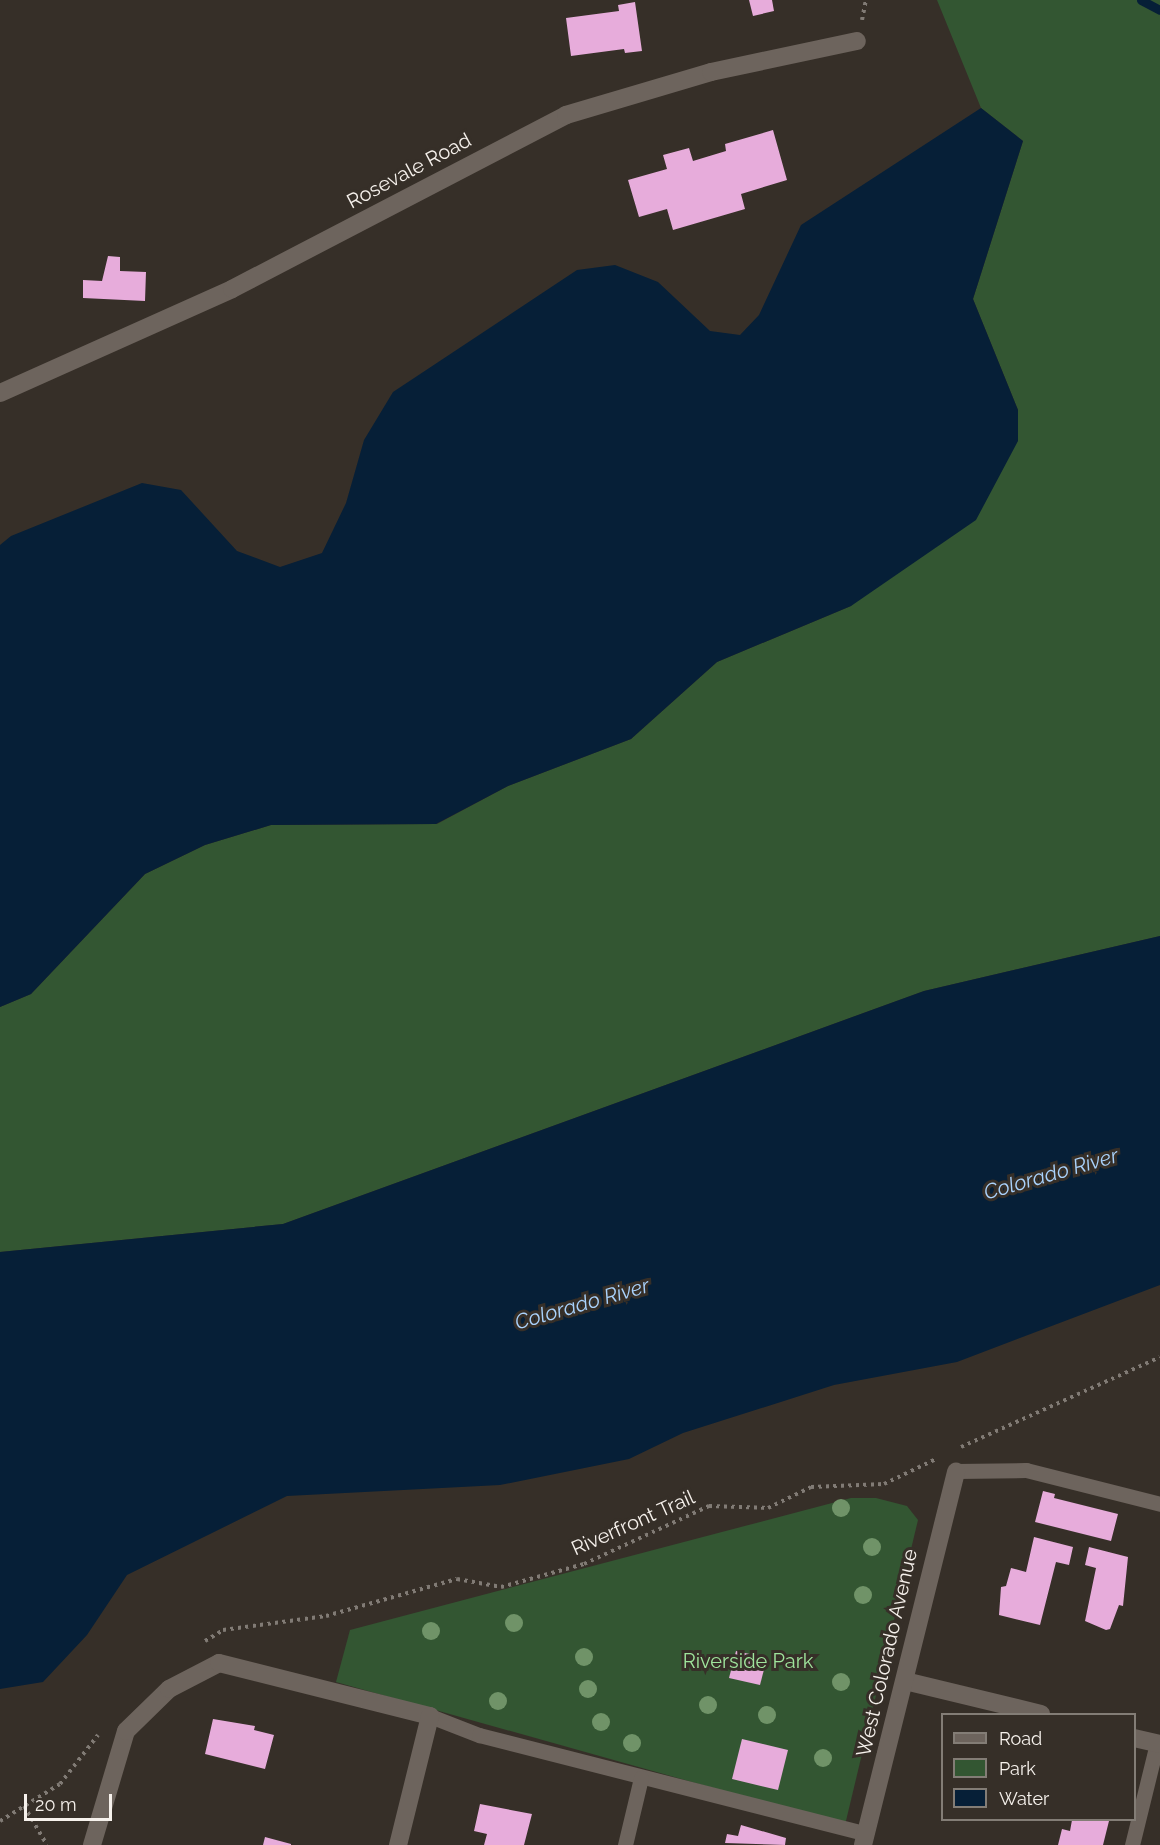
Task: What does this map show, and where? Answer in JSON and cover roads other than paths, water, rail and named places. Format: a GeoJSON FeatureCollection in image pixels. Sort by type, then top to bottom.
{"type":"FeatureCollection","features":[{"type":"Feature","properties":{"kind":"street","name":"Rosevale Road"},"geometry":{"type":"LineString","coordinates":[[0,393],[232,289],[566,115],[711,72],[857,41]]}},
{"type":"Feature","properties":{"kind":"street","name":"West Colorado Avenue"},"geometry":{"type":"LineString","coordinates":[[865,1840],[956,1471]]}},
{"type":"Feature","properties":{"kind":"street"},"geometry":{"type":"LineString","coordinates":[[92,1845],[126,1731],[169,1689],[219,1663],[430,1716],[398,1845]]}},
{"type":"Feature","properties":{"kind":"street"},"geometry":{"type":"LineString","coordinates":[[905,1680],[1037,1713]]}},
{"type":"Feature","properties":{"kind":"street"},"geometry":{"type":"LineString","coordinates":[[1136,1738],[1158,1744]]}},
{"type":"Feature","properties":{"kind":"lane"},"geometry":{"type":"LineString","coordinates":[[956,1471],[1026,1470],[1160,1504]]}},
{"type":"Feature","properties":{"kind":"lane"},"geometry":{"type":"LineString","coordinates":[[430,1716],[469,1732],[865,1840]]}},
{"type":"Feature","properties":{"kind":"lane"},"geometry":{"type":"LineString","coordinates":[[1132,1845],[1158,1744]]}},
{"type":"Feature","properties":{"kind":"lane"},"geometry":{"type":"LineString","coordinates":[[625,1845],[641,1778]]}},
{"type":"Feature","properties":{"kind":"water"},"geometry":{"type":"Polygon","coordinates":[[[981,108],[1023,141],[973,299],[1018,410],[1018,441],[976,520],[851,606],[717,662],[631,739],[508,786],[436,824],[271,825],[205,845],[145,874],[31,994],[0,1007],[0,545],[11,536],[142,483],[181,490],[237,551],[280,567],[322,553],[346,503],[364,440],[393,392],[577,270],[615,265],[658,282],[710,331],[740,335],[759,315],[801,225],[981,108]]]}},
{"type":"Feature","properties":{"kind":"water","name":"Colorado River"},"geometry":{"type":"Polygon","coordinates":[[[1160,936],[1160,1285],[957,1362],[834,1385],[683,1433],[629,1459],[500,1485],[287,1496],[127,1575],[87,1635],[43,1682],[0,1689],[0,1252],[283,1224],[924,991],[1160,936]]]}},
{"type":"Feature","properties":{"kind":"waterway"},"geometry":{"type":"LineString","coordinates":[[1141,0],[1160,10]]}},
{"type":"Feature","properties":{"kind":"park label","name":"Riverside Park"},"geometry":{"type":"Point","coordinates":[748,1661]}}]}
